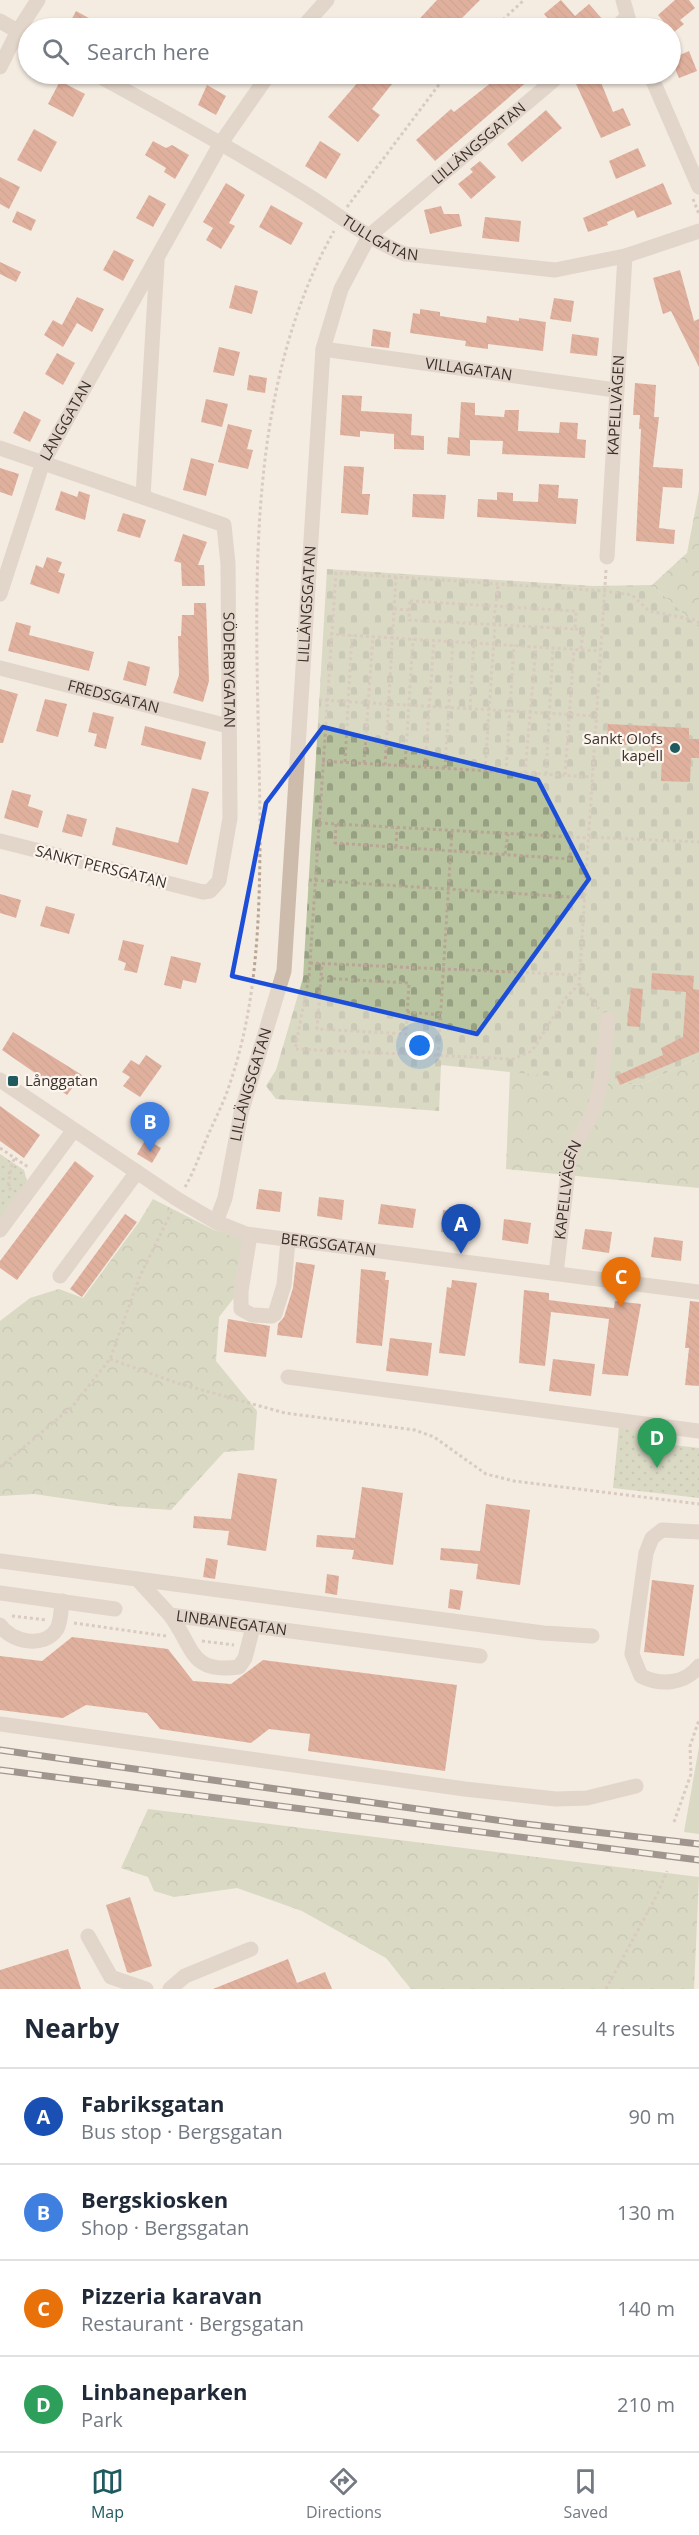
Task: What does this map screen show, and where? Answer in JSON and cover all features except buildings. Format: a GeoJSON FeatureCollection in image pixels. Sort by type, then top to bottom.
{"type":"FeatureCollection","features":[{"type":"Feature","properties":{"kind":"street"},"geometry":{"type":"LineString","coordinates":[[30,18],[38,0]]}},
{"type":"Feature","properties":{"kind":"street"},"geometry":{"type":"LineString","coordinates":[[311,18],[327,0]]}},
{"type":"Feature","properties":{"kind":"street"},"geometry":{"type":"LineString","coordinates":[[623,0],[624,18]]}},
{"type":"Feature","properties":{"kind":"street"},"geometry":{"type":"LineString","coordinates":[[0,21],[18,31]]}},
{"type":"Feature","properties":{"kind":"street"},"geometry":{"type":"LineString","coordinates":[[0,67],[18,41]]}},
{"type":"Feature","properties":{"kind":"street","name":"TULLGATAN"},"geometry":{"type":"LineString","coordinates":[[113,84],[221,143],[343,217],[369,236],[405,254],[555,270],[625,256],[699,231]]}},
{"type":"Feature","properties":{"kind":"street","name":"LÅNGGATAN"},"geometry":{"type":"LineString","coordinates":[[0,594],[43,462],[221,143],[262,84]]}},
{"type":"Feature","properties":{"kind":"street","name":"LILLÄNGSGATAN"},"geometry":{"type":"LineString","coordinates":[[216,1222],[225,1198],[241,1113],[284,971],[323,349],[341,289],[369,236],[549,84]]}},
{"type":"Feature","properties":{"kind":"street"},"geometry":{"type":"LineString","coordinates":[[654,84],[699,187]]}},
{"type":"Feature","properties":{"kind":"street","name":"KAPELLVÄGEN"},"geometry":{"type":"LineString","coordinates":[[607,557],[615,390],[625,256]]}},
{"type":"Feature","properties":{"kind":"street","name":"LÅNGGATAN"},"geometry":{"type":"LineString","coordinates":[[143,496],[158,259]]}},
{"type":"Feature","properties":{"kind":"street","name":"VILLAGATAN"},"geometry":{"type":"LineString","coordinates":[[323,349],[615,390]]}},
{"type":"Feature","properties":{"kind":"street"},"geometry":{"type":"LineString","coordinates":[[0,448],[143,496]]}},
{"type":"Feature","properties":{"kind":"street","name":"SÖDERBYGATAN"},"geometry":{"type":"LineString","coordinates":[[143,496],[224,525],[228,564],[230,818],[219,881],[210,891],[202,892]]}},
{"type":"Feature","properties":{"kind":"street","name":"FREDSGATAN"},"geometry":{"type":"LineString","coordinates":[[0,668],[228,726]]}},
{"type":"Feature","properties":{"kind":"street","name":"SANKT PERSGATAN"},"geometry":{"type":"LineString","coordinates":[[0,841],[202,892]]}},
{"type":"Feature","properties":{"kind":"street","name":"KAPELLVÄGEN"},"geometry":{"type":"LineString","coordinates":[[556,1273],[570,1155],[594,1111],[601,1081],[608,1019]]}},
{"type":"Feature","properties":{"kind":"street","name":"BERGSGATAN"},"geometry":{"type":"LineString","coordinates":[[0,1080],[73,1131],[216,1222],[250,1235],[699,1292]]}},
{"type":"Feature","properties":{"kind":"street"},"geometry":{"type":"LineString","coordinates":[[0,1230],[73,1131]]}},
{"type":"Feature","properties":{"kind":"street"},"geometry":{"type":"LineString","coordinates":[[60,1276],[137,1172]]}},
{"type":"Feature","properties":{"kind":"street"},"geometry":{"type":"LineString","coordinates":[[250,1235],[241,1291],[241,1309],[252,1315],[272,1316],[275,1314],[284,1285],[288,1241]]}},
{"type":"Feature","properties":{"kind":"street"},"geometry":{"type":"LineString","coordinates":[[288,1377],[699,1431]]}},
{"type":"Feature","properties":{"kind":"street"},"geometry":{"type":"LineString","coordinates":[[699,1532],[662,1530],[652,1538],[646,1553],[632,1654],[641,1676],[653,1682],[667,1683],[685,1678],[699,1666]]}},
{"type":"Feature","properties":{"kind":"street"},"geometry":{"type":"LineString","coordinates":[[0,1561],[543,1633],[592,1636]]}},
{"type":"Feature","properties":{"kind":"street","name":"LINBANEGATAN"},"geometry":{"type":"LineString","coordinates":[[137,1579],[170,1615],[480,1656]]}},
{"type":"Feature","properties":{"kind":"street"},"geometry":{"type":"LineString","coordinates":[[0,1593],[115,1609]]}},
{"type":"Feature","properties":{"kind":"street"},"geometry":{"type":"LineString","coordinates":[[5,1620],[5,1633],[15,1639],[34,1641],[45,1639],[56,1630],[60,1621],[62,1601]]}},
{"type":"Feature","properties":{"kind":"street"},"geometry":{"type":"LineString","coordinates":[[170,1615],[196,1660],[205,1666],[220,1670],[239,1667],[248,1647],[253,1627]]}},
{"type":"Feature","properties":{"kind":"street"},"geometry":{"type":"LineString","coordinates":[[0,1724],[453,1787],[556,1799],[587,1798],[636,1786]]}},
{"type":"Feature","properties":{"kind":"street"},"geometry":{"type":"LineString","coordinates":[[88,1936],[111,1977],[146,1989]]}},
{"type":"Feature","properties":{"kind":"street"},"geometry":{"type":"LineString","coordinates":[[170,1989],[185,1976],[251,1949]]}},
{"type":"Feature","properties":{"kind":"path"},"geometry":{"type":"LineString","coordinates":[[505,18],[524,0]]}},
{"type":"Feature","properties":{"kind":"path"},"geometry":{"type":"LineString","coordinates":[[607,557],[604,591],[600,651],[579,984],[564,1000],[528,1054],[513,1059],[295,1049],[310,963],[330,634],[336,573],[604,591],[632,595],[649,611],[695,620],[699,623]]}},
{"type":"Feature","properties":{"kind":"path"},"geometry":{"type":"LineString","coordinates":[[385,765],[396,577]]}},
{"type":"Feature","properties":{"kind":"path"},"geometry":{"type":"LineString","coordinates":[[485,770],[498,584]]}},
{"type":"Feature","properties":{"kind":"path"},"geometry":{"type":"LineString","coordinates":[[575,630],[576,611],[410,602],[409,620],[575,630],[583,630],[581,650]]}},
{"type":"Feature","properties":{"kind":"path"},"geometry":{"type":"LineString","coordinates":[[394,609],[409,610]]}},
{"type":"Feature","properties":{"kind":"path"},"geometry":{"type":"LineString","coordinates":[[330,634],[600,651]]}},
{"type":"Feature","properties":{"kind":"path"},"geometry":{"type":"LineString","coordinates":[[345,762],[352,635]]}},
{"type":"Feature","properties":{"kind":"path"},"geometry":{"type":"LineString","coordinates":[[364,764],[374,636]]}},
{"type":"Feature","properties":{"kind":"path"},"geometry":{"type":"LineString","coordinates":[[405,766],[413,639]]}},
{"type":"Feature","properties":{"kind":"path"},"geometry":{"type":"LineString","coordinates":[[425,767],[434,640]]}},
{"type":"Feature","properties":{"kind":"path"},"geometry":{"type":"LineString","coordinates":[[445,768],[453,641]]}},
{"type":"Feature","properties":{"kind":"path"},"geometry":{"type":"LineString","coordinates":[[470,708],[474,643]]}},
{"type":"Feature","properties":{"kind":"path"},"geometry":{"type":"LineString","coordinates":[[506,772],[514,645]]}},
{"type":"Feature","properties":{"kind":"path"},"geometry":{"type":"LineString","coordinates":[[525,773],[536,647]]}},
{"type":"Feature","properties":{"kind":"path"},"geometry":{"type":"LineString","coordinates":[[546,774],[553,648]]}},
{"type":"Feature","properties":{"kind":"path"},"geometry":{"type":"LineString","coordinates":[[565,775],[574,649]]}},
{"type":"Feature","properties":{"kind":"path"},"geometry":{"type":"LineString","coordinates":[[320,700],[596,716]]}},
{"type":"Feature","properties":{"kind":"path"},"geometry":{"type":"LineString","coordinates":[[322,761],[592,777]]}},
{"type":"Feature","properties":{"kind":"path"},"geometry":{"type":"LineString","coordinates":[[319,823],[699,842]]}},
{"type":"Feature","properties":{"kind":"path"},"geometry":{"type":"LineString","coordinates":[[336,824],[335,843],[570,859],[571,837]]}},
{"type":"Feature","properties":{"kind":"path"},"geometry":{"type":"LineString","coordinates":[[396,847],[397,828]]}},
{"type":"Feature","properties":{"kind":"path"},"geometry":{"type":"LineString","coordinates":[[438,1056],[452,831]]}},
{"type":"Feature","properties":{"kind":"path"},"geometry":{"type":"LineString","coordinates":[[505,854],[508,834]]}},
{"type":"Feature","properties":{"kind":"path"},"geometry":{"type":"LineString","coordinates":[[309,880],[585,898]]}},
{"type":"Feature","properties":{"kind":"path"},"geometry":{"type":"LineString","coordinates":[[310,963],[580,975]]}},
{"type":"Feature","properties":{"kind":"path"},"geometry":{"type":"LineString","coordinates":[[321,963],[318,1029],[406,1034],[409,983],[321,978]]}},
{"type":"Feature","properties":{"kind":"path"},"geometry":{"type":"LineString","coordinates":[[579,984],[608,1019]]}},
{"type":"Feature","properties":{"kind":"path"},"geometry":{"type":"LineString","coordinates":[[407,1012],[441,1015]]}},
{"type":"Feature","properties":{"kind":"path"},"geometry":{"type":"LineString","coordinates":[[0,1148],[39,1176]]}},
{"type":"Feature","properties":{"kind":"path"},"geometry":{"type":"LineString","coordinates":[[15,1158],[8,1186],[21,1203]]}},
{"type":"Feature","properties":{"kind":"path"},"geometry":{"type":"LineString","coordinates":[[110,1359],[177,1383],[285,1413],[415,1430],[434,1437],[486,1474],[495,1477],[699,1504]]}},
{"type":"Feature","properties":{"kind":"path"},"geometry":{"type":"LineString","coordinates":[[5,1620],[60,1621],[248,1647]]}},
{"type":"Feature","properties":{"kind":"path"},"geometry":{"type":"LineString","coordinates":[[674,1822],[691,1774],[690,1746],[699,1720]]}},
{"type":"Feature","properties":{"kind":"path"},"geometry":{"type":"LineString","coordinates":[[606,1989],[658,1893],[667,1871]]}},
{"type":"Feature","properties":{"kind":"highlighted area"},"geometry":{"type":"Polygon","coordinates":[[[323,727],[538,780],[589,879],[477,1034],[232,976],[266,803],[323,727]]]}},
{"type":"Feature","properties":{"kind":"green space"},"geometry":{"type":"Polygon","coordinates":[[[699,491],[699,628],[652,585],[687,553],[699,491]]]}},
{"type":"Feature","properties":{"kind":"green space"},"geometry":{"type":"Polygon","coordinates":[[[327,569],[593,586],[652,585],[699,628],[699,1057],[641,1085],[441,1065],[439,1111],[276,1099],[266,1086],[276,1070],[303,978],[327,569]]]}},
{"type":"Feature","properties":{"kind":"green space"},"geometry":{"type":"Polygon","coordinates":[[[699,1057],[699,1188],[506,1169],[510,1071],[641,1085],[699,1057]]]}},
{"type":"Feature","properties":{"kind":"green space"},"geometry":{"type":"Polygon","coordinates":[[[0,1154],[24,1170],[28,1185],[0,1228],[0,1154]]]}},
{"type":"Feature","properties":{"kind":"green space"},"geometry":{"type":"Polygon","coordinates":[[[153,1199],[214,1230],[249,1239],[237,1294],[219,1317],[216,1361],[257,1411],[254,1450],[224,1452],[171,1510],[116,1506],[34,1494],[0,1496],[0,1321],[30,1298],[59,1289],[83,1298],[139,1222],[153,1199]]]}},
{"type":"Feature","properties":{"kind":"green space"},"geometry":{"type":"Polygon","coordinates":[[[619,1427],[675,1434],[673,1445],[699,1448],[699,1498],[613,1488],[619,1427]]]}},
{"type":"Feature","properties":{"kind":"green space"},"geometry":{"type":"Polygon","coordinates":[[[699,1747],[699,1834],[684,1832],[699,1747]]]}},
{"type":"Feature","properties":{"kind":"green space"},"geometry":{"type":"Polygon","coordinates":[[[148,1809],[699,1877],[694,1989],[411,1989],[386,1958],[302,1911],[237,1888],[174,1897],[154,1891],[148,1877],[121,1868],[148,1809]]]}},
{"type":"Feature","properties":{"kind":"railway"},"geometry":{"type":"LineString","coordinates":[[0,1750],[517,1823],[699,1844]]}},
{"type":"Feature","properties":{"kind":"railway"},"geometry":{"type":"LineString","coordinates":[[0,1770],[699,1860]]}},
{"type":"Feature","properties":{"kind":"place","name":"Sankt Olofs kapell"},"geometry":{"type":"Point","coordinates":[675,748]}},
{"type":"Feature","properties":{"kind":"place","name":"Långgatan"},"geometry":{"type":"Point","coordinates":[13,1081]}},
{"type":"Feature","properties":{"kind":"place","name":"Bergskiosken"},"geometry":{"type":"Point","coordinates":[150,1152]}},
{"type":"Feature","properties":{"kind":"place","name":"Fabriksgatan"},"geometry":{"type":"Point","coordinates":[461,1254]}},
{"type":"Feature","properties":{"kind":"place","name":"Pizzeria karavan"},"geometry":{"type":"Point","coordinates":[621,1307]}},
{"type":"Feature","properties":{"kind":"place","name":"Linbaneparken"},"geometry":{"type":"Point","coordinates":[657,1468]}}]}
